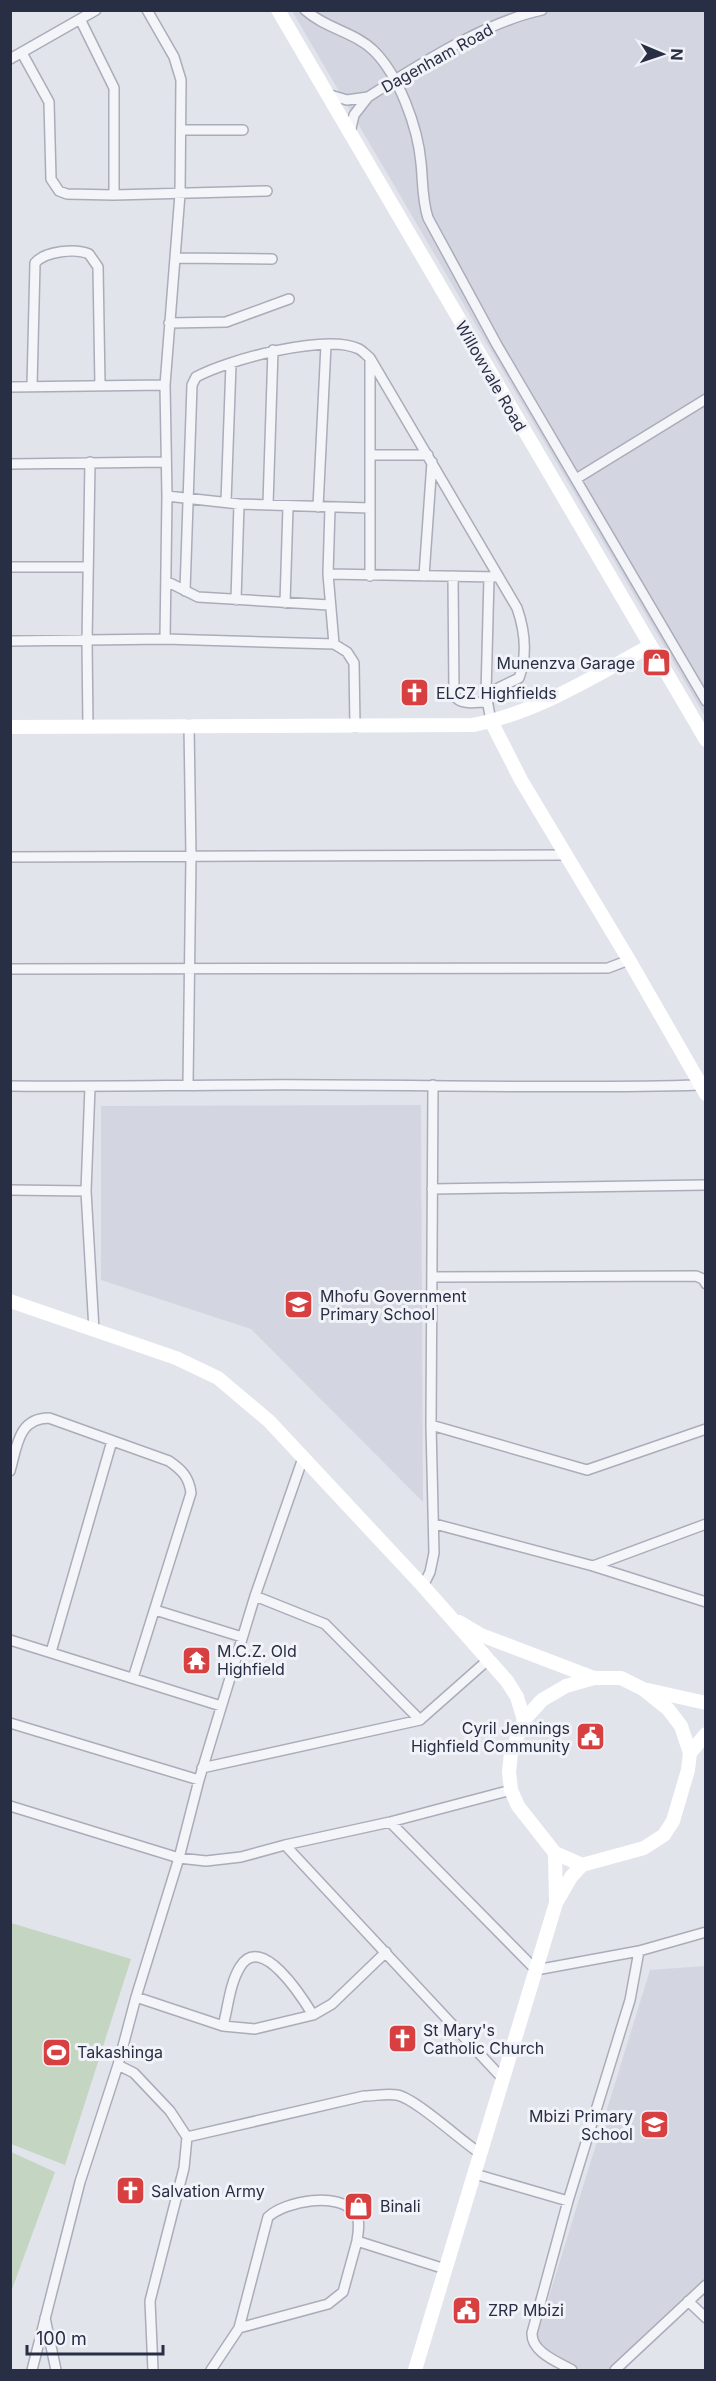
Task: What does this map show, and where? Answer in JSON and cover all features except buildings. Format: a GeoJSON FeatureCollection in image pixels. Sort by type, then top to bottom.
{"type":"FeatureCollection","features":[{"type":"Feature","properties":{"kind":"street"},"geometry":{"type":"LineString","coordinates":[[10,59],[96,10]]}},
{"type":"Feature","properties":{"kind":"street"},"geometry":{"type":"LineString","coordinates":[[147,10],[174,57],[181,80],[180,194],[165,385],[167,496],[165,639]]}},
{"type":"Feature","properties":{"kind":"street","name":"Willowvale Road"},"geometry":{"type":"LineString","coordinates":[[278,10],[705,740]]}},
{"type":"Feature","properties":{"kind":"street"},"geometry":{"type":"LineString","coordinates":[[305,10],[374,51],[394,81],[408,108],[418,142],[424,207],[428,219],[497,345],[705,701]]}},
{"type":"Feature","properties":{"kind":"street","name":"Dagenham Road"},"geometry":{"type":"LineString","coordinates":[[350,133],[354,115],[368,97],[485,30],[509,19],[542,10]]}},
{"type":"Feature","properties":{"kind":"street"},"geometry":{"type":"LineString","coordinates":[[80,19],[114,88],[114,195]]}},
{"type":"Feature","properties":{"kind":"street"},"geometry":{"type":"LineString","coordinates":[[22,53],[49,102],[51,179],[54,186],[67,194],[267,191]]}},
{"type":"Feature","properties":{"kind":"street","name":"Dagenham Road"},"geometry":{"type":"LineString","coordinates":[[327,94],[346,100],[368,97]]}},
{"type":"Feature","properties":{"kind":"street"},"geometry":{"type":"LineString","coordinates":[[181,130],[243,130]]}},
{"type":"Feature","properties":{"kind":"street"},"geometry":{"type":"LineString","coordinates":[[32,386],[36,263],[45,255],[79,251],[89,254],[98,267],[100,386]]}},
{"type":"Feature","properties":{"kind":"street"},"geometry":{"type":"LineString","coordinates":[[175,258],[272,259]]}},
{"type":"Feature","properties":{"kind":"street"},"geometry":{"type":"LineString","coordinates":[[169,323],[226,322],[289,299]]}},
{"type":"Feature","properties":{"kind":"street"},"geometry":{"type":"LineString","coordinates":[[318,507],[327,345]]}},
{"type":"Feature","properties":{"kind":"street"},"geometry":{"type":"LineString","coordinates":[[185,591],[193,381],[200,375],[273,350],[327,345],[358,349],[370,358],[430,459],[494,577],[518,608],[525,631],[524,664],[519,678],[486,698],[463,702],[459,702],[454,695],[453,576]]}},
{"type":"Feature","properties":{"kind":"street"},"geometry":{"type":"LineString","coordinates":[[268,504],[273,350]]}},
{"type":"Feature","properties":{"kind":"street"},"geometry":{"type":"LineString","coordinates":[[369,576],[370,358]]}},
{"type":"Feature","properties":{"kind":"street"},"geometry":{"type":"LineString","coordinates":[[226,502],[231,364]]}},
{"type":"Feature","properties":{"kind":"street"},"geometry":{"type":"LineString","coordinates":[[10,387],[165,385]]}},
{"type":"Feature","properties":{"kind":"street"},"geometry":{"type":"LineString","coordinates":[[576,479],[705,399]]}},
{"type":"Feature","properties":{"kind":"street"},"geometry":{"type":"LineString","coordinates":[[370,455],[430,459]]}},
{"type":"Feature","properties":{"kind":"street"},"geometry":{"type":"LineString","coordinates":[[424,576],[430,459]]}},
{"type":"Feature","properties":{"kind":"street"},"geometry":{"type":"LineString","coordinates":[[88,727],[90,462]]}},
{"type":"Feature","properties":{"kind":"street"},"geometry":{"type":"LineString","coordinates":[[10,464],[165,462]]}},
{"type":"Feature","properties":{"kind":"street"},"geometry":{"type":"LineString","coordinates":[[167,496],[288,507],[370,508]]}},
{"type":"Feature","properties":{"kind":"street"},"geometry":{"type":"LineString","coordinates":[[236,600],[239,504]]}},
{"type":"Feature","properties":{"kind":"street"},"geometry":{"type":"LineString","coordinates":[[285,603],[288,507]]}},
{"type":"Feature","properties":{"kind":"street"},"geometry":{"type":"LineString","coordinates":[[330,508],[328,574],[334,644]]}},
{"type":"Feature","properties":{"kind":"street"},"geometry":{"type":"LineString","coordinates":[[10,567],[88,567]]}},
{"type":"Feature","properties":{"kind":"street"},"geometry":{"type":"LineString","coordinates":[[328,574],[494,577]]}},
{"type":"Feature","properties":{"kind":"street"},"geometry":{"type":"LineString","coordinates":[[494,577],[486,698],[491,721],[521,780],[629,960],[703,1090]]}},
{"type":"Feature","properties":{"kind":"street"},"geometry":{"type":"LineString","coordinates":[[166,581],[198,597],[329,605]]}},
{"type":"Feature","properties":{"kind":"street"},"geometry":{"type":"LineString","coordinates":[[10,641],[87,642],[165,639],[334,644],[347,652],[354,663],[355,727]]}},
{"type":"Feature","properties":{"kind":"street"},"geometry":{"type":"LineString","coordinates":[[10,727],[442,726],[491,721],[519,712],[566,690],[650,646]]}},
{"type":"Feature","properties":{"kind":"street"},"geometry":{"type":"LineString","coordinates":[[188,1084],[191,856],[189,725]]}},
{"type":"Feature","properties":{"kind":"street"},"geometry":{"type":"LineString","coordinates":[[10,857],[565,855]]}},
{"type":"Feature","properties":{"kind":"street"},"geometry":{"type":"LineString","coordinates":[[10,969],[608,968],[629,960]]}},
{"type":"Feature","properties":{"kind":"street"},"geometry":{"type":"LineString","coordinates":[[10,1086],[433,1085],[703,1090]]}},
{"type":"Feature","properties":{"kind":"street"},"geometry":{"type":"LineString","coordinates":[[423,1586],[430,1572],[434,1553],[435,1524],[431,1425],[433,1085]]}},
{"type":"Feature","properties":{"kind":"street"},"geometry":{"type":"LineString","coordinates":[[90,1087],[86,1191],[94,1330]]}},
{"type":"Feature","properties":{"kind":"street"},"geometry":{"type":"LineString","coordinates":[[432,1189],[705,1185]]}},
{"type":"Feature","properties":{"kind":"street"},"geometry":{"type":"LineString","coordinates":[[10,1190],[86,1191]]}},
{"type":"Feature","properties":{"kind":"street"},"geometry":{"type":"LineString","coordinates":[[432,1277],[696,1276],[703,1279],[705,1284]]}},
{"type":"Feature","properties":{"kind":"street"},"geometry":{"type":"LineString","coordinates":[[10,1301],[176,1358],[218,1378],[269,1421],[489,1659],[517,1698],[524,1720]]}},
{"type":"Feature","properties":{"kind":"street"},"geometry":{"type":"LineString","coordinates":[[10,1471],[22,1433],[32,1420],[38,1418],[60,1421],[169,1461],[189,1480],[191,1493],[134,1678]]}},
{"type":"Feature","properties":{"kind":"street"},"geometry":{"type":"LineString","coordinates":[[431,1425],[587,1470],[705,1429]]}},
{"type":"Feature","properties":{"kind":"street"},"geometry":{"type":"LineString","coordinates":[[51,1652],[112,1441]]}},
{"type":"Feature","properties":{"kind":"street"},"geometry":{"type":"LineString","coordinates":[[32,2370],[80,2182],[118,2065],[136,1997],[179,1858],[202,1768],[255,1596],[303,1458]]}},
{"type":"Feature","properties":{"kind":"street"},"geometry":{"type":"LineString","coordinates":[[435,1524],[593,1566],[705,1602]]}},
{"type":"Feature","properties":{"kind":"street"},"geometry":{"type":"LineString","coordinates":[[593,1566],[705,1524]]}},
{"type":"Feature","properties":{"kind":"street"},"geometry":{"type":"LineString","coordinates":[[255,1596],[325,1624],[420,1720]]}},
{"type":"Feature","properties":{"kind":"street"},"geometry":{"type":"LineString","coordinates":[[155,1610],[242,1637]]}},
{"type":"Feature","properties":{"kind":"street"},"geometry":{"type":"LineString","coordinates":[[452,1618],[481,1635],[594,1678]]}},
{"type":"Feature","properties":{"kind":"street"},"geometry":{"type":"LineString","coordinates":[[10,1640],[221,1706]]}},
{"type":"Feature","properties":{"kind":"street"},"geometry":{"type":"LineString","coordinates":[[202,1768],[420,1720],[489,1659]]}},
{"type":"Feature","properties":{"kind":"street"},"geometry":{"type":"LineString","coordinates":[[415,2370],[556,1903],[571,1877],[582,1865],[644,1848],[664,1835],[673,1821],[688,1770],[690,1753],[681,1726],[668,1709],[643,1689],[621,1678],[594,1678],[566,1686],[542,1700],[524,1720],[511,1753],[509,1772],[511,1790],[518,1806],[555,1853],[582,1865]]}},
{"type":"Feature","properties":{"kind":"street"},"geometry":{"type":"LineString","coordinates":[[643,1689],[705,1703]]}},
{"type":"Feature","properties":{"kind":"street"},"geometry":{"type":"LineString","coordinates":[[10,1723],[199,1780]]}},
{"type":"Feature","properties":{"kind":"street"},"geometry":{"type":"LineString","coordinates":[[690,1753],[705,1734]]}},
{"type":"Feature","properties":{"kind":"street"},"geometry":{"type":"LineString","coordinates":[[10,1806],[179,1858],[206,1861],[225,1860],[390,1822],[511,1790]]}},
{"type":"Feature","properties":{"kind":"street"},"geometry":{"type":"LineString","coordinates":[[390,1822],[536,1970]]}},
{"type":"Feature","properties":{"kind":"street"},"geometry":{"type":"LineString","coordinates":[[285,1845],[503,2079]]}},
{"type":"Feature","properties":{"kind":"street"},"geometry":{"type":"LineString","coordinates":[[555,1853],[556,1903]]}},
{"type":"Feature","properties":{"kind":"street"},"geometry":{"type":"LineString","coordinates":[[536,1970],[639,1951],[705,1932]]}},
{"type":"Feature","properties":{"kind":"street"},"geometry":{"type":"LineString","coordinates":[[572,2370],[537,2348],[532,2341],[532,2334],[568,2201],[630,2000],[639,1951]]}},
{"type":"Feature","properties":{"kind":"street"},"geometry":{"type":"LineString","coordinates":[[136,1997],[223,2026],[255,2029],[313,2015],[332,2004],[386,1953]]}},
{"type":"Feature","properties":{"kind":"street"},"geometry":{"type":"LineString","coordinates":[[223,2026],[237,1974],[246,1960],[253,1956],[263,1956],[273,1964],[313,2015]]}},
{"type":"Feature","properties":{"kind":"street"},"geometry":{"type":"LineString","coordinates":[[118,2065],[134,2073],[170,2111],[187,2137],[184,2168],[151,2293],[150,2324],[153,2370]]}},
{"type":"Feature","properties":{"kind":"street"},"geometry":{"type":"LineString","coordinates":[[187,2137],[364,2097],[394,2094],[411,2101],[462,2142],[481,2154]]}},
{"type":"Feature","properties":{"kind":"street"},"geometry":{"type":"LineString","coordinates":[[475,2174],[568,2201]]}},
{"type":"Feature","properties":{"kind":"street"},"geometry":{"type":"LineString","coordinates":[[211,2370],[238,2328],[268,2217],[276,2210],[288,2205],[323,2200],[338,2202],[356,2214],[357,2241],[343,2292],[338,2298],[328,2304],[238,2328]]}},
{"type":"Feature","properties":{"kind":"street"},"geometry":{"type":"LineString","coordinates":[[357,2241],[445,2269]]}},
{"type":"Feature","properties":{"kind":"street"},"geometry":{"type":"LineString","coordinates":[[615,2370],[705,2285]]}},
{"type":"Feature","properties":{"kind":"street"},"geometry":{"type":"LineString","coordinates":[[688,2301],[705,2318]]}},
{"type":"Feature","properties":{"kind":"street"},"geometry":{"type":"LineString","coordinates":[[45,2316],[56,2370]]}},
{"type":"Feature","properties":{"kind":"shaded area"},"geometry":{"type":"Polygon","coordinates":[[[292,11],[705,11],[705,716],[292,11]]]}},
{"type":"Feature","properties":{"kind":"shaded area","name":"Mhofu Government Primary School"},"geometry":{"type":"Polygon","coordinates":[[[421,1105],[423,1502],[251,1329],[101,1280],[101,1106],[421,1105]]]}},
{"type":"Feature","properties":{"kind":"shaded area","name":"Mbizi Primary School"},"geometry":{"type":"Polygon","coordinates":[[[705,1966],[705,2280],[613,2370],[581,2370],[534,2345],[650,1970],[705,1966]]]}},
{"type":"Feature","properties":{"kind":"green space","name":"Takashinga"},"geometry":{"type":"Polygon","coordinates":[[[11,1923],[131,1959],[65,2165],[11,2144],[11,1923]]]}},
{"type":"Feature","properties":{"kind":"green space"},"geometry":{"type":"Polygon","coordinates":[[[11,2152],[55,2172],[11,2292],[11,2152]]]}},
{"type":"Feature","properties":{"kind":"place","name":"Munenzva Garage"},"geometry":{"type":"Point","coordinates":[656,663]}},
{"type":"Feature","properties":{"kind":"place","name":"ELCZ Highfields"},"geometry":{"type":"Point","coordinates":[415,693]}},
{"type":"Feature","properties":{"kind":"place","name":"Mhofu Government Primary School"},"geometry":{"type":"Point","coordinates":[299,1305]}},
{"type":"Feature","properties":{"kind":"place","name":"M.C.Z. Old Highfield"},"geometry":{"type":"Point","coordinates":[196,1660]}},
{"type":"Feature","properties":{"kind":"place","name":"Cyril Jennings Highfield Community"},"geometry":{"type":"Point","coordinates":[591,1737]}},
{"type":"Feature","properties":{"kind":"place","name":"St Mary's Catholic Church"},"geometry":{"type":"Point","coordinates":[402,2039]}},
{"type":"Feature","properties":{"kind":"place","name":"Takashinga"},"geometry":{"type":"Point","coordinates":[56,2052]}},
{"type":"Feature","properties":{"kind":"place","name":"Mbizi Primary School"},"geometry":{"type":"Point","coordinates":[654,2125]}},
{"type":"Feature","properties":{"kind":"place","name":"Salvation Army"},"geometry":{"type":"Point","coordinates":[130,2191]}},
{"type":"Feature","properties":{"kind":"place","name":"Binali"},"geometry":{"type":"Point","coordinates":[359,2206]}},
{"type":"Feature","properties":{"kind":"place","name":"ZRP Mbizi"},"geometry":{"type":"Point","coordinates":[467,2310]}}]}
